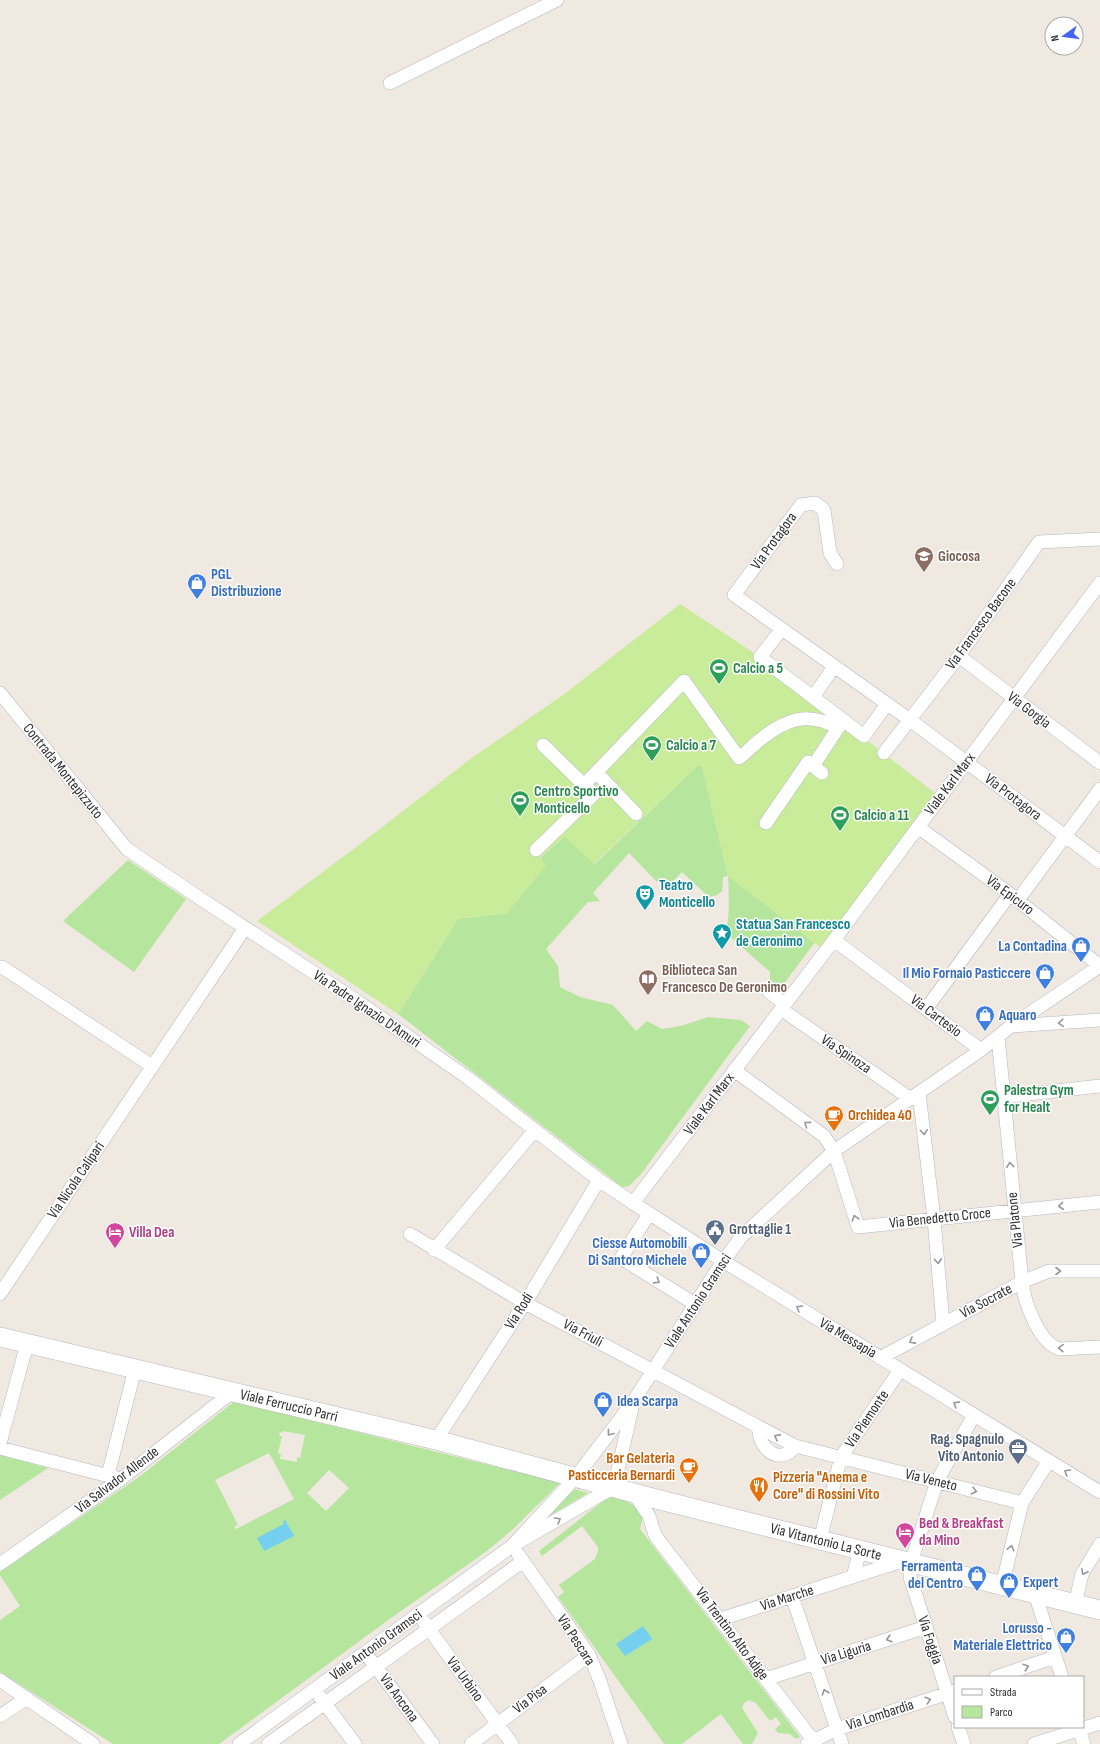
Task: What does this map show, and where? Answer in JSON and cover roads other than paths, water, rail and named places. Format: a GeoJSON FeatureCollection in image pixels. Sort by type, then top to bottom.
{"type":"FeatureCollection","features":[{"type":"Feature","properties":{"kind":"street"},"geometry":{"type":"LineString","coordinates":[[390,83],[557,0]]}},
{"type":"Feature","properties":{"kind":"street","name":"Via Protagora"},"geometry":{"type":"LineString","coordinates":[[837,564],[830,553],[824,510],[815,503],[801,505],[734,596],[910,720],[1100,862]]}},
{"type":"Feature","properties":{"kind":"street","name":"Via Francesco Bacone"},"geometry":{"type":"LineString","coordinates":[[884,753],[959,656],[1038,542],[1100,539]]}},
{"type":"Feature","properties":{"kind":"street","name":"Viale Karl Marx"},"geometry":{"type":"LineString","coordinates":[[633,1203],[834,940],[1100,583]]}},
{"type":"Feature","properties":{"kind":"street"},"geometry":{"type":"LineString","coordinates":[[781,630],[760,658],[813,697],[840,724],[864,736],[887,704]]}},
{"type":"Feature","properties":{"kind":"street","name":"Via Gorgia"},"geometry":{"type":"LineString","coordinates":[[959,656],[1100,763]]}},
{"type":"Feature","properties":{"kind":"street"},"geometry":{"type":"LineString","coordinates":[[813,697],[834,667]]}},
{"type":"Feature","properties":{"kind":"street"},"geometry":{"type":"LineString","coordinates":[[584,785],[684,681],[739,758],[776,728],[797,718],[811,718],[828,723],[840,724]]}},
{"type":"Feature","properties":{"kind":"street","name":"Contrada Montepizzuto"},"geometry":{"type":"LineString","coordinates":[[0,693],[127,849]]}},
{"type":"Feature","properties":{"kind":"street"},"geometry":{"type":"LineString","coordinates":[[766,823],[808,762],[817,769],[840,724]]}},
{"type":"Feature","properties":{"kind":"street"},"geometry":{"type":"LineString","coordinates":[[536,850],[594,794],[543,745]]}},
{"type":"Feature","properties":{"kind":"street"},"geometry":{"type":"LineString","coordinates":[[596,772],[636,814]]}},
{"type":"Feature","properties":{"kind":"street"},"geometry":{"type":"LineString","coordinates":[[926,1009],[1014,897],[1065,836],[1100,789]]}},
{"type":"Feature","properties":{"kind":"street","name":"Via Epicuro"},"geometry":{"type":"LineString","coordinates":[[918,827],[1014,897],[1100,966]]}},
{"type":"Feature","properties":{"kind":"street","name":"Via Padre Ignazio D'Amuri"},"geometry":{"type":"LineString","coordinates":[[127,849],[357,1001],[462,1073],[599,1180]]}},
{"type":"Feature","properties":{"kind":"street","name":"Via Nicola Calipari"},"geometry":{"type":"LineString","coordinates":[[0,1294],[245,928]]}},
{"type":"Feature","properties":{"kind":"street","name":"Via Cartesio"},"geometry":{"type":"LineString","coordinates":[[834,940],[981,1050]]}},
{"type":"Feature","properties":{"kind":"street","name":"Viale Antonio Gramsci"},"geometry":{"type":"LineString","coordinates":[[512,1546],[576,1477],[633,1402],[652,1370],[723,1261],[741,1237],[834,1151],[981,1050],[1011,1026],[1100,966]]}},
{"type":"Feature","properties":{"kind":"street"},"geometry":{"type":"LineString","coordinates":[[2,967],[152,1066]]}},
{"type":"Feature","properties":{"kind":"street"},"geometry":{"type":"LineString","coordinates":[[768,991],[783,1006]]}},
{"type":"Feature","properties":{"kind":"street","name":"Via Spinoza"},"geometry":{"type":"LineString","coordinates":[[783,1006],[915,1096]]}},
{"type":"Feature","properties":{"kind":"street"},"geometry":{"type":"LineString","coordinates":[[1011,1026],[1100,1020]]}},
{"type":"Feature","properties":{"kind":"street","name":"Via Platone"},"geometry":{"type":"LineString","coordinates":[[998,1037],[1002,1097],[1022,1282],[1026,1303],[1045,1340],[1050,1345],[1060,1349],[1100,1347]]}},
{"type":"Feature","properties":{"kind":"street"},"geometry":{"type":"LineString","coordinates":[[734,1070],[824,1136],[834,1151]]}},
{"type":"Feature","properties":{"kind":"street"},"geometry":{"type":"LineString","coordinates":[[1002,1097],[1100,1086]]}},
{"type":"Feature","properties":{"kind":"street"},"geometry":{"type":"LineString","coordinates":[[915,1096],[934,1219],[943,1324]]}},
{"type":"Feature","properties":{"kind":"street"},"geometry":{"type":"LineString","coordinates":[[434,1250],[535,1130]]}},
{"type":"Feature","properties":{"kind":"street","name":"Via Benedetto Croce"},"geometry":{"type":"LineString","coordinates":[[834,1151],[858,1227],[1100,1202]]}},
{"type":"Feature","properties":{"kind":"street","name":"Via Messapia"},"geometry":{"type":"LineString","coordinates":[[599,1180],[723,1261],[1100,1492]]}},
{"type":"Feature","properties":{"kind":"street","name":"Via Rodi"},"geometry":{"type":"LineString","coordinates":[[436,1440],[525,1303],[599,1180]]}},
{"type":"Feature","properties":{"kind":"street"},"geometry":{"type":"LineString","coordinates":[[649,1214],[621,1258],[695,1304]]}},
{"type":"Feature","properties":{"kind":"street","name":"Via Friuli"},"geometry":{"type":"LineString","coordinates":[[410,1234],[434,1250],[525,1303],[758,1427],[796,1446],[841,1457]]}},
{"type":"Feature","properties":{"kind":"street","name":"Via Socrate"},"geometry":{"type":"LineString","coordinates":[[880,1358],[1022,1282],[1049,1271],[1100,1271]]}},
{"type":"Feature","properties":{"kind":"street","name":"Viale Ferruccio Parri"},"geometry":{"type":"LineString","coordinates":[[0,1338],[436,1440],[576,1477]]}},
{"type":"Feature","properties":{"kind":"street"},"geometry":{"type":"LineString","coordinates":[[0,1443],[27,1344]]}},
{"type":"Feature","properties":{"kind":"street"},"geometry":{"type":"LineString","coordinates":[[108,1475],[135,1369]]}},
{"type":"Feature","properties":{"kind":"street","name":"Via Piemonte"},"geometry":{"type":"LineString","coordinates":[[820,1540],[841,1457],[900,1370]]}},
{"type":"Feature","properties":{"kind":"street","name":"Via Salvador Allende"},"geometry":{"type":"LineString","coordinates":[[0,1564],[121,1479],[230,1393]]}},
{"type":"Feature","properties":{"kind":"street","name":"Viale Antonio Gramsci"},"geometry":{"type":"LineString","coordinates":[[239,1744],[512,1546],[614,1487],[633,1402]]}},
{"type":"Feature","properties":{"kind":"street","name":"Via Foggia"},"geometry":{"type":"LineString","coordinates":[[954,1711],[951,1692],[926,1628],[910,1577],[907,1562],[936,1482],[974,1415]]}},
{"type":"Feature","properties":{"kind":"street"},"geometry":{"type":"LineString","coordinates":[[0,1448],[121,1479]]}},
{"type":"Feature","properties":{"kind":"street","name":"Via Veneto"},"geometry":{"type":"LineString","coordinates":[[841,1457],[1022,1503]]}},
{"type":"Feature","properties":{"kind":"street"},"geometry":{"type":"LineString","coordinates":[[1002,1586],[1022,1503],[1049,1461]]}},
{"type":"Feature","properties":{"kind":"street","name":"Via Vitantonio La Sorte"},"geometry":{"type":"LineString","coordinates":[[576,1477],[660,1500],[1100,1610]]}},
{"type":"Feature","properties":{"kind":"street","name":"Via Trentino Alto Adige"},"geometry":{"type":"LineString","coordinates":[[633,1492],[649,1516],[652,1527],[660,1542],[721,1619],[766,1679],[810,1742]]}},
{"type":"Feature","properties":{"kind":"street"},"geometry":{"type":"LineString","coordinates":[[652,1527],[660,1500]]}},
{"type":"Feature","properties":{"kind":"street"},"geometry":{"type":"LineString","coordinates":[[1075,1604],[1082,1574],[1100,1544]]}},
{"type":"Feature","properties":{"kind":"street","name":"Via Pescara"},"geometry":{"type":"LineString","coordinates":[[512,1546],[589,1655],[600,1681],[617,1742]]}},
{"type":"Feature","properties":{"kind":"street"},"geometry":{"type":"LineString","coordinates":[[853,1577],[860,1550]]}},
{"type":"Feature","properties":{"kind":"street","name":"Viale Antonio Gramsci"},"geometry":{"type":"LineString","coordinates":[[268,1744],[375,1666],[429,1630],[523,1561]]}},
{"type":"Feature","properties":{"kind":"street","name":"Via Marche"},"geometry":{"type":"LineString","coordinates":[[721,1619],[853,1577],[907,1562]]}},
{"type":"Feature","properties":{"kind":"street"},"geometry":{"type":"LineString","coordinates":[[1035,1594],[1062,1676]]}},
{"type":"Feature","properties":{"kind":"street"},"geometry":{"type":"LineString","coordinates":[[792,1596],[842,1744]]}},
{"type":"Feature","properties":{"kind":"street","name":"Via Urbino"},"geometry":{"type":"LineString","coordinates":[[418,1614],[512,1744]]}},
{"type":"Feature","properties":{"kind":"street","name":"Via Liguria"},"geometry":{"type":"LineString","coordinates":[[766,1679],[815,1662],[926,1628]]}},
{"type":"Feature","properties":{"kind":"street","name":"Via Ancona"},"geometry":{"type":"LineString","coordinates":[[366,1652],[433,1744]]}},
{"type":"Feature","properties":{"kind":"street","name":"Via Pisa"},"geometry":{"type":"LineString","coordinates":[[470,1744],[589,1655]]}},
{"type":"Feature","properties":{"kind":"street"},"geometry":{"type":"LineString","coordinates":[[999,1676],[1055,1657]]}},
{"type":"Feature","properties":{"kind":"street"},"geometry":{"type":"LineString","coordinates":[[0,1680],[93,1744]]}},
{"type":"Feature","properties":{"kind":"street"},"geometry":{"type":"LineString","coordinates":[[315,1690],[355,1744]]}},
{"type":"Feature","properties":{"kind":"street","name":"Via Lombardia"},"geometry":{"type":"LineString","coordinates":[[810,1742],[837,1729],[951,1692]]}},
{"type":"Feature","properties":{"kind":"street"},"geometry":{"type":"LineString","coordinates":[[0,1716],[27,1698]]}},
{"type":"Feature","properties":{"kind":"street"},"geometry":{"type":"LineString","coordinates":[[1084,1727],[1100,1723]]}},
{"type":"Feature","properties":{"kind":"street"},"geometry":{"type":"LineString","coordinates":[[958,1728],[964,1744]]}},
{"type":"Feature","properties":{"kind":"street"},"geometry":{"type":"LineString","coordinates":[[1034,1744],[1078,1728],[1084,1744]]}},
{"type":"Feature","properties":{"kind":"water"},"geometry":{"type":"Polygon","coordinates":[[[285,1520],[294,1536],[264,1551],[257,1538],[284,1524],[283,1521],[285,1520]]]}},
{"type":"Feature","properties":{"kind":"water"},"geometry":{"type":"Polygon","coordinates":[[[643,1626],[652,1639],[625,1656],[616,1644],[643,1626]]]}},
{"type":"Feature","properties":{"kind":"place","name":"Giocosa"},"geometry":{"type":"Point","coordinates":[924,573]}},
{"type":"Feature","properties":{"kind":"place","name":"PGL Distribuzione"},"geometry":{"type":"Point","coordinates":[197,600]}},
{"type":"Feature","properties":{"kind":"place","name":"Calcio a 5"},"geometry":{"type":"Point","coordinates":[719,685]}},
{"type":"Feature","properties":{"kind":"place","name":"Calcio a 7"},"geometry":{"type":"Point","coordinates":[652,762]}},
{"type":"Feature","properties":{"kind":"place","name":"Centro Sportivo Monticello"},"geometry":{"type":"Point","coordinates":[520,817]}},
{"type":"Feature","properties":{"kind":"place","name":"Calcio a 11"},"geometry":{"type":"Point","coordinates":[840,832]}},
{"type":"Feature","properties":{"kind":"place","name":"Teatro Monticello"},"geometry":{"type":"Point","coordinates":[645,911]}},
{"type":"Feature","properties":{"kind":"place","name":"Statua San Francesco de Geronimo"},"geometry":{"type":"Point","coordinates":[722,950]}},
{"type":"Feature","properties":{"kind":"place","name":"La Contadina"},"geometry":{"type":"Point","coordinates":[1081,963]}},
{"type":"Feature","properties":{"kind":"place","name":"Il Mio Fornaio Pasticcere"},"geometry":{"type":"Point","coordinates":[1045,990]}},
{"type":"Feature","properties":{"kind":"place","name":"Biblioteca San Francesco De Geronimo"},"geometry":{"type":"Point","coordinates":[648,996]}},
{"type":"Feature","properties":{"kind":"place","name":"Aquaro"},"geometry":{"type":"Point","coordinates":[985,1032]}},
{"type":"Feature","properties":{"kind":"place","name":"Palestra Gym for Healt"},"geometry":{"type":"Point","coordinates":[990,1116]}},
{"type":"Feature","properties":{"kind":"place","name":"Orchidea 40"},"geometry":{"type":"Point","coordinates":[834,1132]}},
{"type":"Feature","properties":{"kind":"place","name":"Grottaglie 1"},"geometry":{"type":"Point","coordinates":[715,1246]}},
{"type":"Feature","properties":{"kind":"place","name":"Villa Dea"},"geometry":{"type":"Point","coordinates":[115,1249]}},
{"type":"Feature","properties":{"kind":"place","name":"Ciesse Automobili Di Santoro Michele"},"geometry":{"type":"Point","coordinates":[701,1269]}},
{"type":"Feature","properties":{"kind":"place","name":"Idea Scarpa"},"geometry":{"type":"Point","coordinates":[603,1418]}},
{"type":"Feature","properties":{"kind":"place","name":"Rag. Spagnulo Vito Antonio"},"geometry":{"type":"Point","coordinates":[1018,1465]}},
{"type":"Feature","properties":{"kind":"place","name":"Bar Gelateria Pasticceria Bernardi"},"geometry":{"type":"Point","coordinates":[689,1484]}},
{"type":"Feature","properties":{"kind":"place","name":"Pizzeria \"Anema e Core\" di Rossini Vito"},"geometry":{"type":"Point","coordinates":[759,1503]}},
{"type":"Feature","properties":{"kind":"place","name":"Bed & Breakfast da Mino"},"geometry":{"type":"Point","coordinates":[905,1549]}},
{"type":"Feature","properties":{"kind":"place","name":"Ferramenta del Centro"},"geometry":{"type":"Point","coordinates":[977,1592]}},
{"type":"Feature","properties":{"kind":"place","name":"Expert"},"geometry":{"type":"Point","coordinates":[1009,1599]}},
{"type":"Feature","properties":{"kind":"place","name":"Lorusso - Materiale Elettrico"},"geometry":{"type":"Point","coordinates":[1066,1654]}}]}
